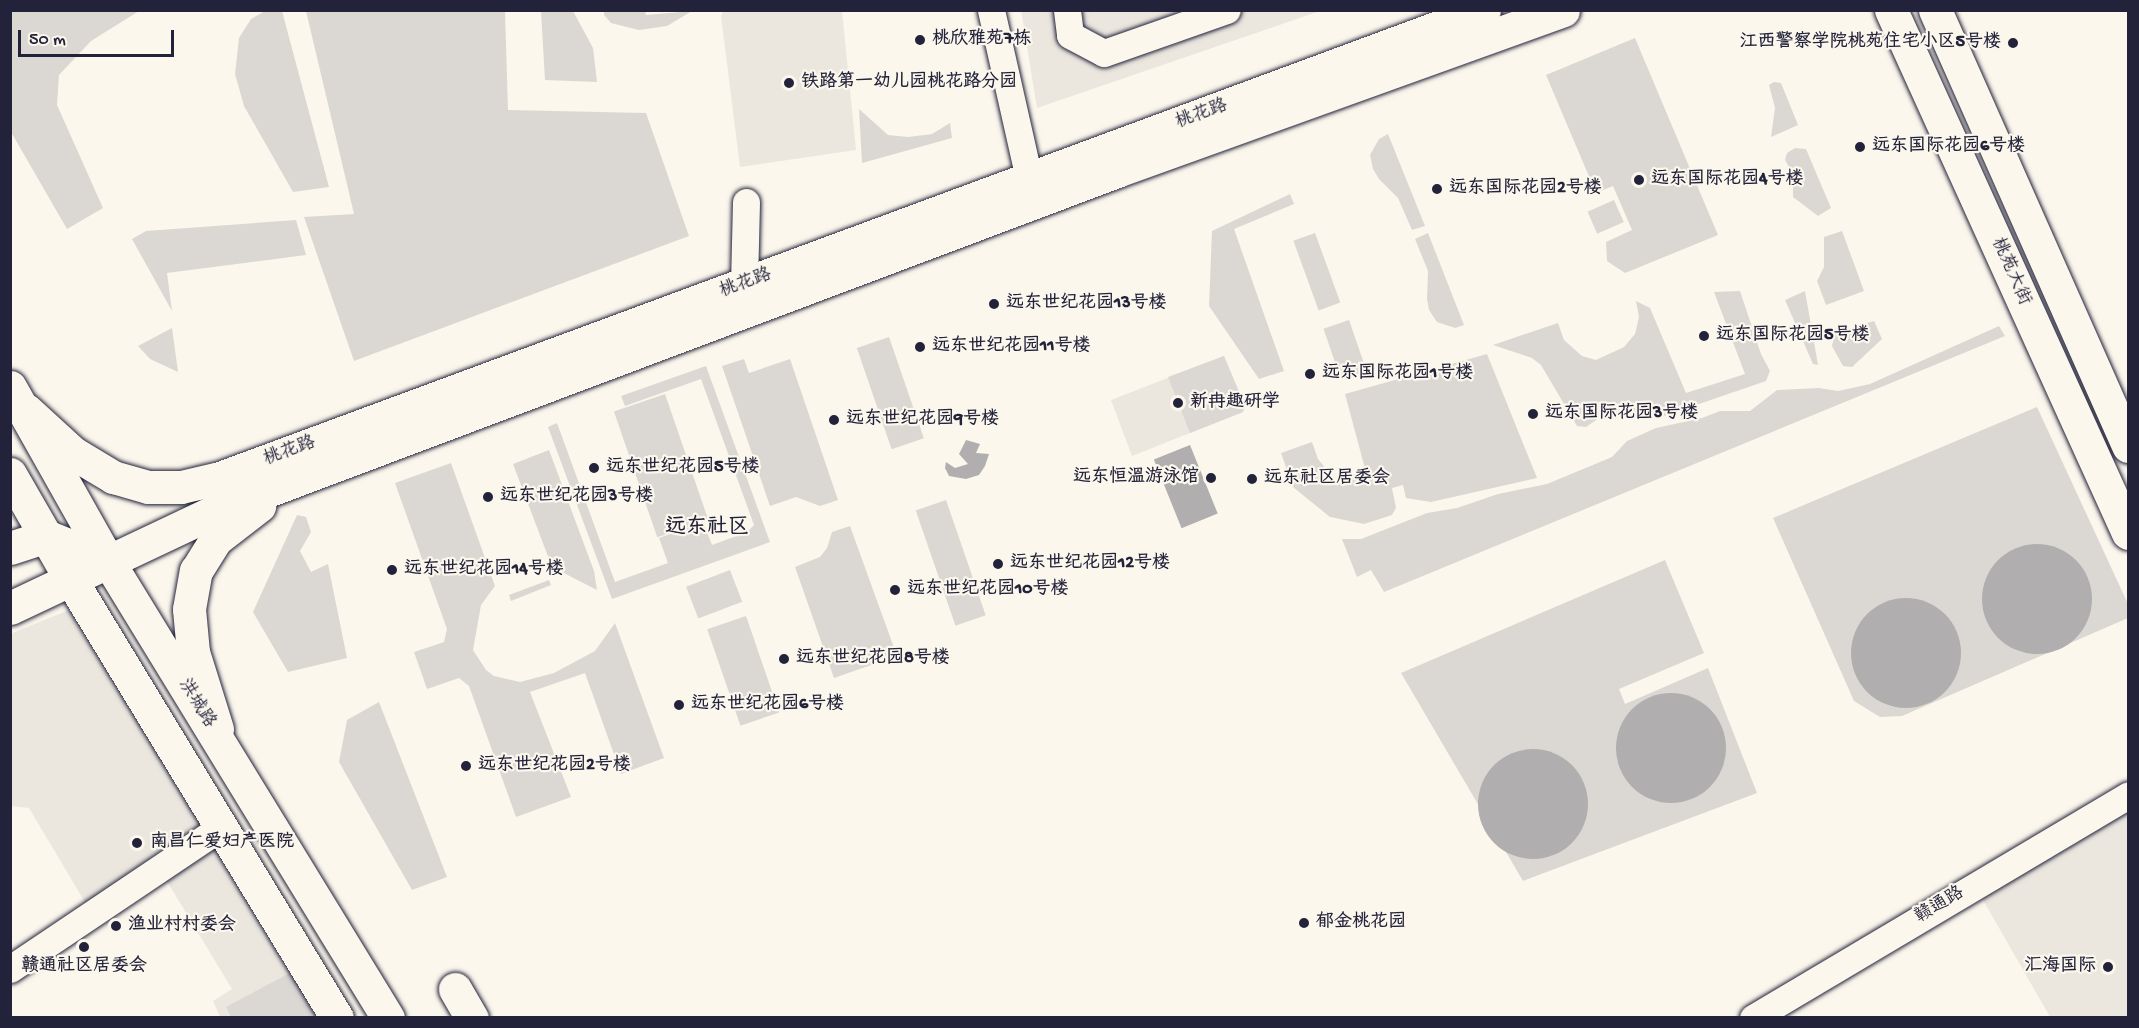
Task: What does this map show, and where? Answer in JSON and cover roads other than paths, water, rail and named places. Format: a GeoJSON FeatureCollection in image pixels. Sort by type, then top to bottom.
{"type":"FeatureCollection","features":[{"type":"Feature","properties":{"kind":"main road","name":"桃花路"},"geometry":{"type":"LineString","coordinates":[[16,396],[73,453],[113,477],[148,487],[181,487],[217,479],[1484,10]]}},
{"type":"Feature","properties":{"kind":"main road","name":"桃花路"},"geometry":{"type":"LineString","coordinates":[[70,577],[222,508],[305,476],[1117,171],[1563,10]]}},
{"type":"Feature","properties":{"kind":"main road","name":"桃苑大街"},"geometry":{"type":"LineString","coordinates":[[1891,10],[2128,533]]}},
{"type":"Feature","properties":{"kind":"main road","name":"桃苑大街"},"geometry":{"type":"LineString","coordinates":[[1935,10],[2128,446]]}},
{"type":"Feature","properties":{"kind":"main road","name":"洪城路"},"geometry":{"type":"LineString","coordinates":[[16,396],[108,561],[388,1017]]}},
{"type":"Feature","properties":{"kind":"main road"},"geometry":{"type":"LineString","coordinates":[[10,474],[337,1017]]}},
{"type":"Feature","properties":{"kind":"main road"},"geometry":{"type":"LineString","coordinates":[[224,751],[193,652],[189,609],[196,571],[215,540],[242,516],[305,476]]}},
{"type":"Feature","properties":{"kind":"main road"},"geometry":{"type":"LineString","coordinates":[[10,526],[46,536],[108,561]]}},
{"type":"Feature","properties":{"kind":"main road"},"geometry":{"type":"LineString","coordinates":[[10,548],[46,536]]}},
{"type":"Feature","properties":{"kind":"main road"},"geometry":{"type":"LineString","coordinates":[[10,591],[70,577]]}},
{"type":"Feature","properties":{"kind":"main road"},"geometry":{"type":"LineString","coordinates":[[10,608],[70,577]]}},
{"type":"Feature","properties":{"kind":"main road"},"geometry":{"type":"LineString","coordinates":[[455,989],[472,1017]]}},
{"type":"Feature","properties":{"kind":"street"},"geometry":{"type":"LineString","coordinates":[[991,10],[1029,178]]}},
{"type":"Feature","properties":{"kind":"street"},"geometry":{"type":"LineString","coordinates":[[1067,10],[1070,35],[1104,53],[1227,10]]}},
{"type":"Feature","properties":{"kind":"street"},"geometry":{"type":"LineString","coordinates":[[744,284],[746,202]]}},
{"type":"Feature","properties":{"kind":"street","name":"赣通路"},"geometry":{"type":"LineString","coordinates":[[1753,1017],[2128,795]]}},
{"type":"Feature","properties":{"kind":"street"},"geometry":{"type":"LineString","coordinates":[[10,969],[221,827]]}},
{"type":"Feature","properties":{"kind":"place","name":"桃欣雅苑7栋"},"geometry":{"type":"Point","coordinates":[920,40]}},
{"type":"Feature","properties":{"kind":"place","name":"江西警察学院桃苑住宅小区5号楼"},"geometry":{"type":"Point","coordinates":[2013,43]}},
{"type":"Feature","properties":{"kind":"place","name":"铁路第一幼儿园桃花路分园"},"geometry":{"type":"Point","coordinates":[789,83]}},
{"type":"Feature","properties":{"kind":"place","name":"远东国际花园6号楼"},"geometry":{"type":"Point","coordinates":[1860,147]}},
{"type":"Feature","properties":{"kind":"place","name":"远东国际花园4号楼"},"geometry":{"type":"Point","coordinates":[1639,180]}},
{"type":"Feature","properties":{"kind":"place","name":"远东国际花园2号楼"},"geometry":{"type":"Point","coordinates":[1437,189]}},
{"type":"Feature","properties":{"kind":"place","name":"远东世纪花园13号楼"},"geometry":{"type":"Point","coordinates":[994,304]}},
{"type":"Feature","properties":{"kind":"place","name":"远东国际花园5号楼"},"geometry":{"type":"Point","coordinates":[1704,336]}},
{"type":"Feature","properties":{"kind":"place","name":"远东世纪花园11号楼"},"geometry":{"type":"Point","coordinates":[920,347]}},
{"type":"Feature","properties":{"kind":"place","name":"远东国际花园1号楼"},"geometry":{"type":"Point","coordinates":[1310,374]}},
{"type":"Feature","properties":{"kind":"place","name":"新冉趣研学"},"geometry":{"type":"Point","coordinates":[1178,403]}},
{"type":"Feature","properties":{"kind":"place","name":"远东国际花园3号楼"},"geometry":{"type":"Point","coordinates":[1533,414]}},
{"type":"Feature","properties":{"kind":"place","name":"远东世纪花园9号楼"},"geometry":{"type":"Point","coordinates":[834,420]}},
{"type":"Feature","properties":{"kind":"place","name":"远东世纪花园5号楼"},"geometry":{"type":"Point","coordinates":[594,468]}},
{"type":"Feature","properties":{"kind":"place","name":"远东恒温游泳馆"},"geometry":{"type":"Point","coordinates":[1211,478]}},
{"type":"Feature","properties":{"kind":"place","name":"远东社区居委会"},"geometry":{"type":"Point","coordinates":[1252,479]}},
{"type":"Feature","properties":{"kind":"place","name":"远东世纪花园3号楼"},"geometry":{"type":"Point","coordinates":[488,497]}},
{"type":"Feature","properties":{"kind":"place","name":"远东世纪花园12号楼"},"geometry":{"type":"Point","coordinates":[998,564]}},
{"type":"Feature","properties":{"kind":"place","name":"远东世纪花园14号楼"},"geometry":{"type":"Point","coordinates":[392,570]}},
{"type":"Feature","properties":{"kind":"place","name":"远东世纪花园10号楼"},"geometry":{"type":"Point","coordinates":[895,590]}},
{"type":"Feature","properties":{"kind":"place","name":"远东世纪花园8号楼"},"geometry":{"type":"Point","coordinates":[784,659]}},
{"type":"Feature","properties":{"kind":"place","name":"远东世纪花园6号楼"},"geometry":{"type":"Point","coordinates":[679,705]}},
{"type":"Feature","properties":{"kind":"place","name":"远东世纪花园2号楼"},"geometry":{"type":"Point","coordinates":[466,766]}},
{"type":"Feature","properties":{"kind":"place","name":"南昌仁爱妇产医院"},"geometry":{"type":"Point","coordinates":[137,843]}},
{"type":"Feature","properties":{"kind":"place","name":"郁金桃花园"},"geometry":{"type":"Point","coordinates":[1304,923]}},
{"type":"Feature","properties":{"kind":"place","name":"渔业村村委会"},"geometry":{"type":"Point","coordinates":[116,926]}},
{"type":"Feature","properties":{"kind":"place","name":"赣通社区居委会"},"geometry":{"type":"Point","coordinates":[84,947]}},
{"type":"Feature","properties":{"kind":"place","name":"汇海国际"},"geometry":{"type":"Point","coordinates":[2108,967]}},
{"type":"Feature","properties":{"kind":"district","name":"远东社区"},"geometry":{"type":"Point","coordinates":[707,529]}}]}
